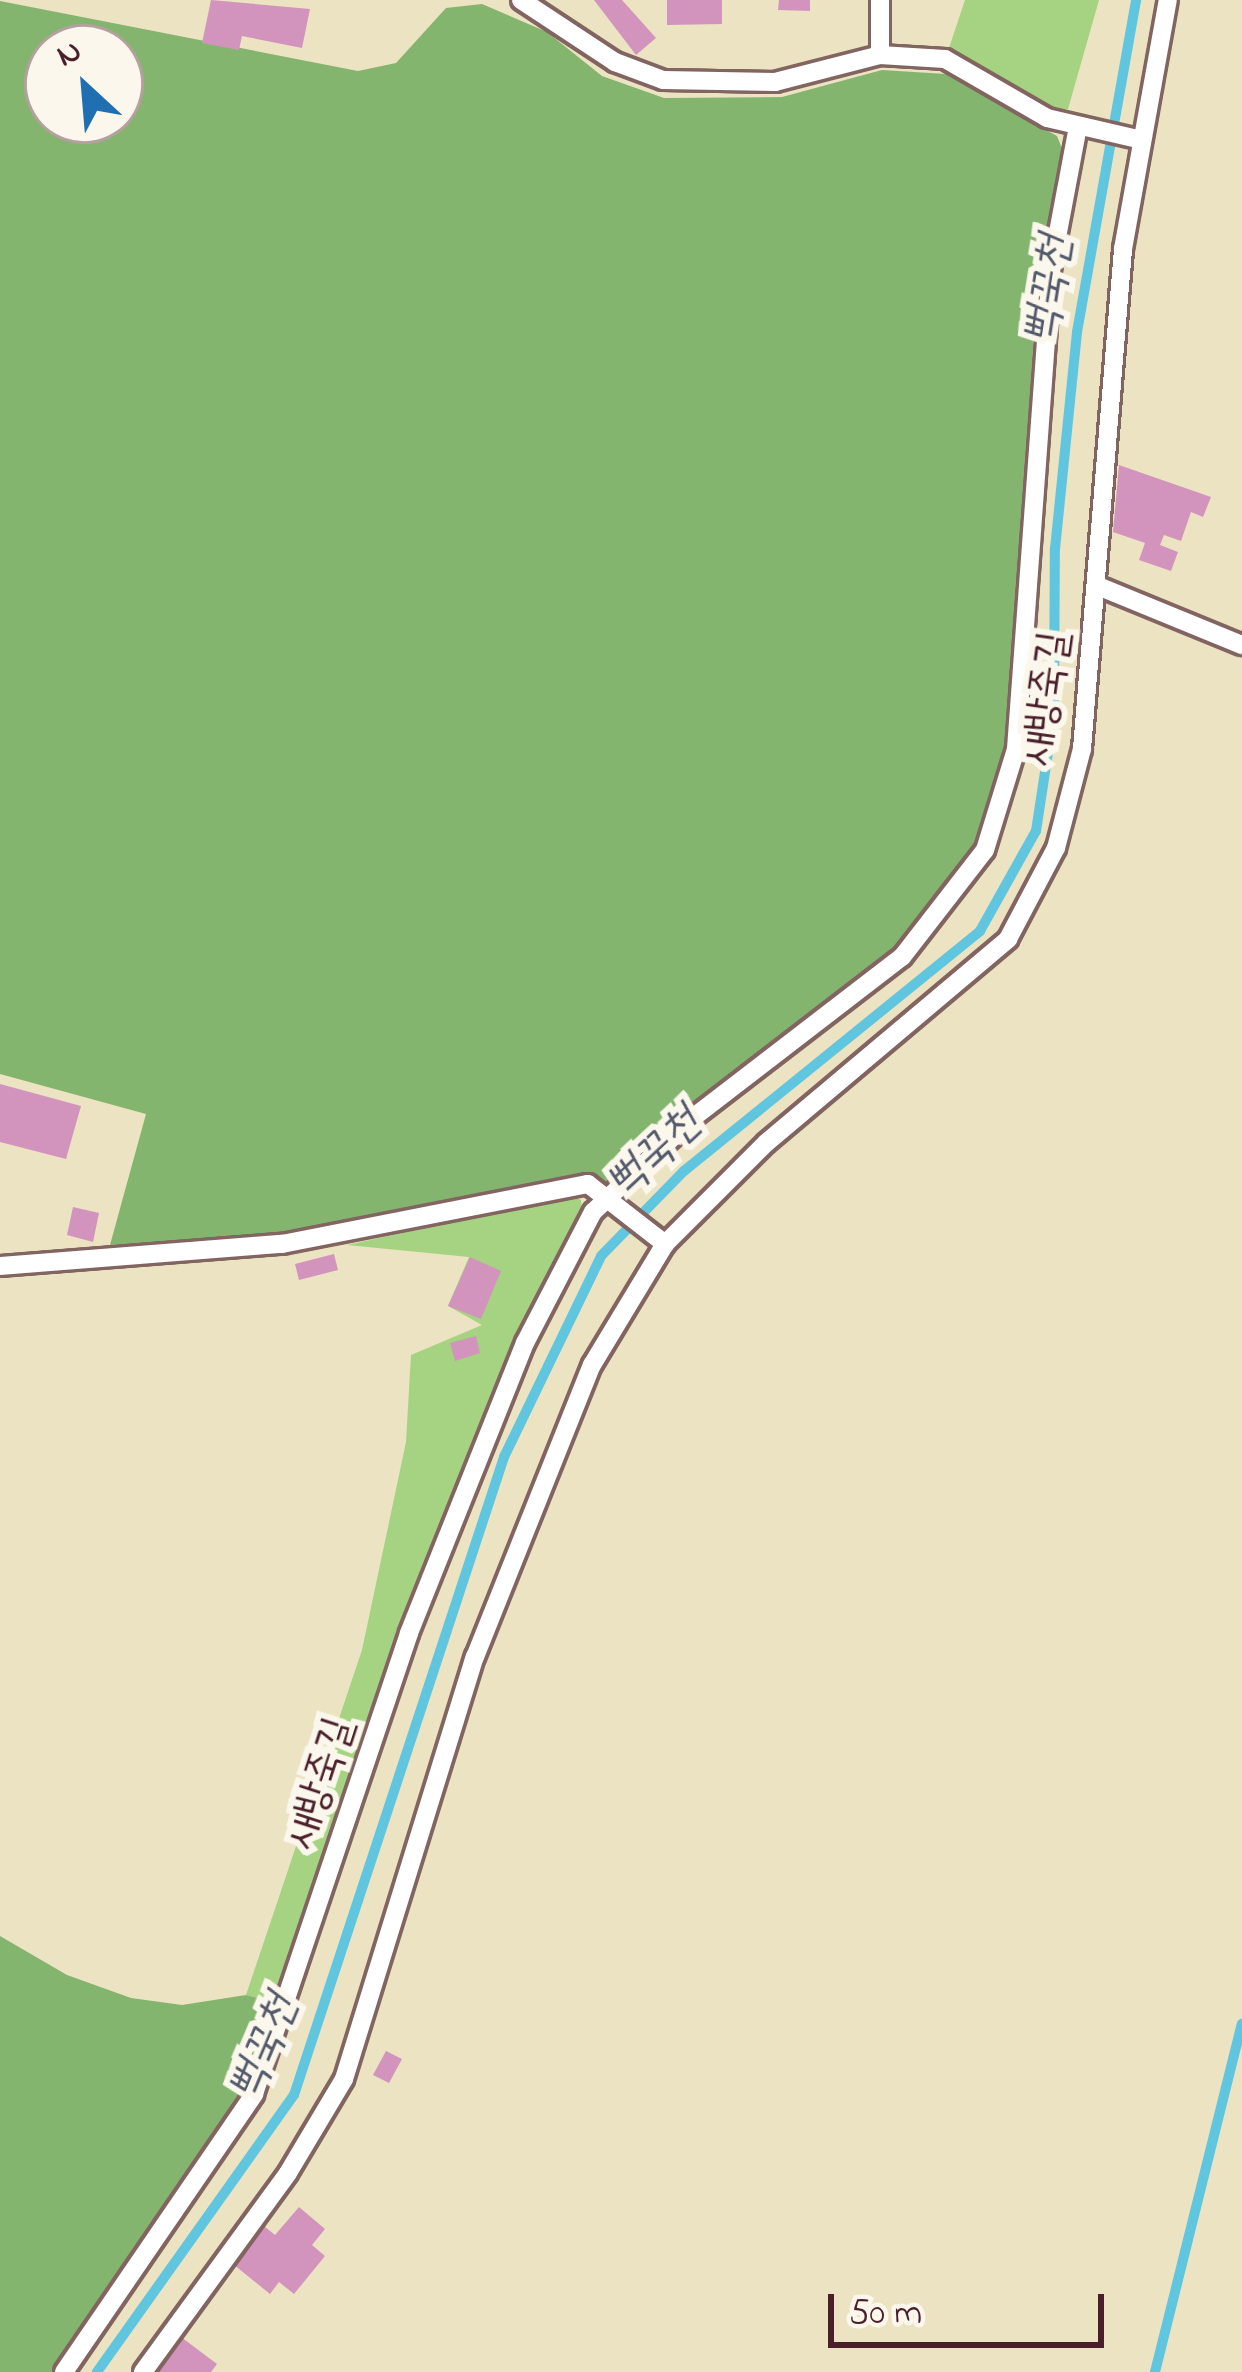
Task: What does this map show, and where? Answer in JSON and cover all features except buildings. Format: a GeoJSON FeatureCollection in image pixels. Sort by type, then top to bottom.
{"type":"FeatureCollection","features":[{"type":"Feature","properties":{"kind":"lane"},"geometry":{"type":"LineString","coordinates":[[521,0],[615,62],[662,80],[775,82],[880,55],[945,59],[1082,129],[1138,139]]}},
{"type":"Feature","properties":{"kind":"lane"},"geometry":{"type":"LineString","coordinates":[[880,0],[880,55]]}},
{"type":"Feature","properties":{"kind":"lane","name":"새방죽길"},"geometry":{"type":"LineString","coordinates":[[143,2372],[288,2173],[344,2079],[476,1657],[592,1365],[664,1244],[766,1143],[1008,938],[1056,848],[1082,749],[1138,139],[1168,0]]}},
{"type":"Feature","properties":{"kind":"lane","name":"새방죽길"},"geometry":{"type":"LineString","coordinates":[[64,2372],[254,2094],[417,1612],[525,1343],[592,1212],[694,1117],[902,957],[985,850],[1016,749],[1052,264],[1082,129]]}},
{"type":"Feature","properties":{"kind":"lane"},"geometry":{"type":"LineString","coordinates":[[1098,586],[1242,645]]}},
{"type":"Feature","properties":{"kind":"lane"},"geometry":{"type":"LineString","coordinates":[[0,1266],[282,1244],[589,1184],[664,1244]]}},
{"type":"Feature","properties":{"kind":"green space"},"geometry":{"type":"Polygon","coordinates":[[[965,0],[1099,0],[1068,109],[1052,111],[948,51],[965,0]]]}},
{"type":"Feature","properties":{"kind":"green space"},"geometry":{"type":"Polygon","coordinates":[[[0,1],[118,24],[24,24],[24,144],[144,144],[144,29],[358,71],[396,63],[446,8],[482,4],[547,32],[602,76],[664,98],[782,97],[882,70],[946,74],[1057,136],[1063,151],[1038,274],[1007,747],[977,845],[898,950],[687,1111],[607,1186],[590,1174],[282,1234],[110,1245],[146,1114],[0,1074],[0,1]]]}},
{"type":"Feature","properties":{"kind":"green space"},"geometry":{"type":"Polygon","coordinates":[[[573,1196],[581,1200],[582,1215],[517,1343],[396,1640],[275,2002],[246,1995],[362,1650],[406,1442],[411,1355],[482,1325],[448,1306],[469,1257],[347,1245],[573,1196]]]}},
{"type":"Feature","properties":{"kind":"green space"},"geometry":{"type":"Polygon","coordinates":[[[0,1936],[67,1975],[131,1998],[182,2005],[246,1995],[275,2002],[246,2091],[58,2372],[0,2372],[0,1936]]]}},
{"type":"Feature","properties":{"kind":"waterway","name":"뻑꾹천"},"geometry":{"type":"LineString","coordinates":[[97,2372],[294,2095],[504,1457],[601,1256],[684,1171],[980,931],[1036,831],[1054,714],[1055,549],[1077,332],[1136,0]]}},
{"type":"Feature","properties":{"kind":"waterway"},"geometry":{"type":"LineString","coordinates":[[1155,2372],[1242,2024]]}}]}
